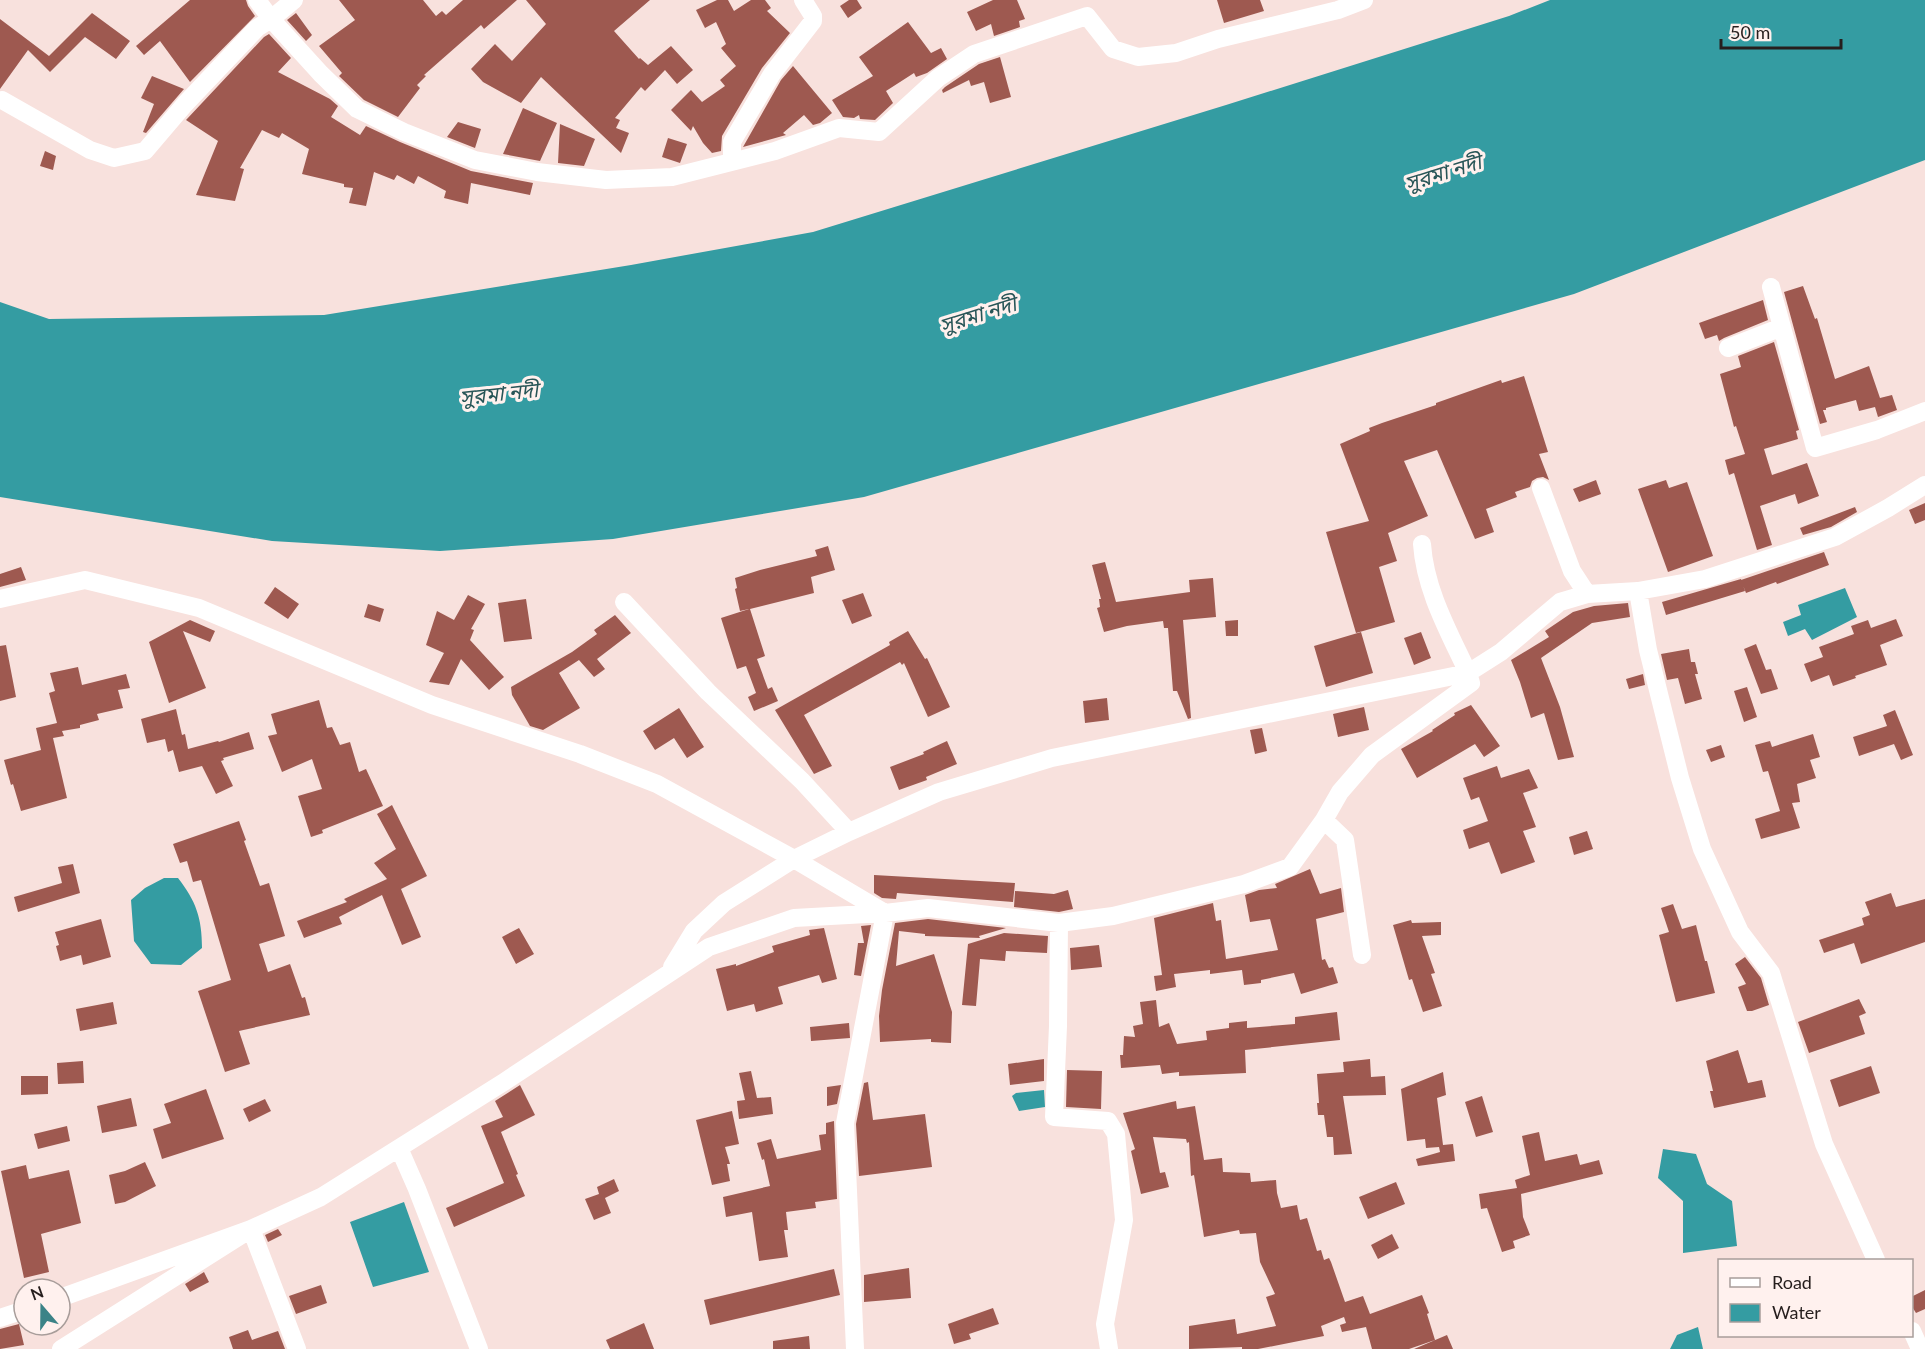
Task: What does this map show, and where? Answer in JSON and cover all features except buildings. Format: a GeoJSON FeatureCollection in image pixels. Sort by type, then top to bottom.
{"type":"FeatureCollection","features":[{"type":"Feature","properties":{"kind":"street"},"geometry":{"type":"LineString","coordinates":[[257,0],[271,19],[321,74],[357,109],[404,132],[475,160],[537,172],[606,180],[672,177],[775,151],[838,128],[879,132],[938,78],[974,54],[1087,16],[1113,49],[1138,57],[1176,53],[1229,37],[1338,10],[1364,0]]}},
{"type":"Feature","properties":{"kind":"street"},"geometry":{"type":"LineString","coordinates":[[2,100],[90,150],[114,158],[146,151],[185,104],[257,28],[294,0]]}},
{"type":"Feature","properties":{"kind":"street"},"geometry":{"type":"LineString","coordinates":[[732,161],[732,142],[772,74],[813,21],[813,16],[802,0]]}},
{"type":"Feature","properties":{"kind":"street"},"geometry":{"type":"LineString","coordinates":[[1771,287],[1815,448],[1877,430],[1925,411]]}},
{"type":"Feature","properties":{"kind":"street"},"geometry":{"type":"LineString","coordinates":[[1728,348],[1782,327]]}},
{"type":"Feature","properties":{"kind":"street"},"geometry":{"type":"LineString","coordinates":[[669,971],[694,931],[724,903],[794,859],[939,792],[1052,758],[1468,673],[1501,652],[1560,602],[1587,594],[1638,591],[1705,579],[1835,537],[1925,485]]}},
{"type":"Feature","properties":{"kind":"street"},"geometry":{"type":"LineString","coordinates":[[1541,488],[1572,571],[1587,594]]}},
{"type":"Feature","properties":{"kind":"street"},"geometry":{"type":"LineString","coordinates":[[72,1294],[251,1229],[321,1197],[504,1082],[669,971],[709,947],[794,918],[928,908],[1059,923],[1113,916],[1244,884],[1290,867],[1324,820],[1340,792],[1372,754],[1471,683],[1437,607],[1422,544]]}},
{"type":"Feature","properties":{"kind":"street"},"geometry":{"type":"LineString","coordinates":[[0,599],[86,580],[199,608],[432,705],[580,754],[657,784],[794,859],[885,913]]}},
{"type":"Feature","properties":{"kind":"street"},"geometry":{"type":"LineString","coordinates":[[1638,591],[1648,650],[1680,778],[1702,849],[1740,932],[1771,973],[1824,1144],[1876,1259]]}},
{"type":"Feature","properties":{"kind":"street"},"geometry":{"type":"LineString","coordinates":[[624,602],[708,692],[802,781],[849,832]]}},
{"type":"Feature","properties":{"kind":"street"},"geometry":{"type":"LineString","coordinates":[[1324,820],[1345,840],[1362,955]]}},
{"type":"Feature","properties":{"kind":"street"},"geometry":{"type":"LineString","coordinates":[[855,1349],[845,1123],[885,913]]}},
{"type":"Feature","properties":{"kind":"street"},"geometry":{"type":"LineString","coordinates":[[1059,923],[1058,1026],[1053,1117],[1108,1121],[1116,1134],[1124,1220],[1106,1324],[1109,1349]]}},
{"type":"Feature","properties":{"kind":"street"},"geometry":{"type":"LineString","coordinates":[[399,1148],[479,1349]]}},
{"type":"Feature","properties":{"kind":"street"},"geometry":{"type":"LineString","coordinates":[[61,1349],[251,1229]]}},
{"type":"Feature","properties":{"kind":"street"},"geometry":{"type":"LineString","coordinates":[[251,1229],[297,1349]]}},
{"type":"Feature","properties":{"kind":"street"},"geometry":{"type":"LineString","coordinates":[[1913,1335],[1920,1349]]}},
{"type":"Feature","properties":{"kind":"water","name":"সুরমা নদী"},"geometry":{"type":"Polygon","coordinates":[[[1550,0],[1925,0],[1925,160],[1574,294],[864,497],[613,539],[440,551],[272,541],[0,497],[0,302],[49,319],[324,315],[631,265],[813,232],[1509,16],[1550,0]]]}},
{"type":"Feature","properties":{"kind":"water"},"geometry":{"type":"Polygon","coordinates":[[[1845,588],[1857,617],[1812,640],[1805,629],[1788,636],[1783,622],[1801,615],[1798,605],[1845,588]]]}},
{"type":"Feature","properties":{"kind":"water"},"geometry":{"type":"Polygon","coordinates":[[[164,878],[178,878],[194,902],[201,928],[202,948],[181,965],[151,964],[134,941],[131,900],[145,888],[164,878]]]}},
{"type":"Feature","properties":{"kind":"water"},"geometry":{"type":"Polygon","coordinates":[[[1044,1090],[1045,1107],[1019,1111],[1012,1096],[1016,1093],[1044,1090]]]}},
{"type":"Feature","properties":{"kind":"water"},"geometry":{"type":"Polygon","coordinates":[[[1663,1149],[1696,1154],[1707,1184],[1732,1201],[1737,1246],[1683,1253],[1683,1201],[1658,1178],[1663,1149]]]}},
{"type":"Feature","properties":{"kind":"water"},"geometry":{"type":"Polygon","coordinates":[[[404,1202],[429,1272],[373,1287],[350,1222],[404,1202]]]}},
{"type":"Feature","properties":{"kind":"water"},"geometry":{"type":"Polygon","coordinates":[[[1698,1327],[1703,1349],[1670,1349],[1677,1335],[1698,1327]]]}}]}
